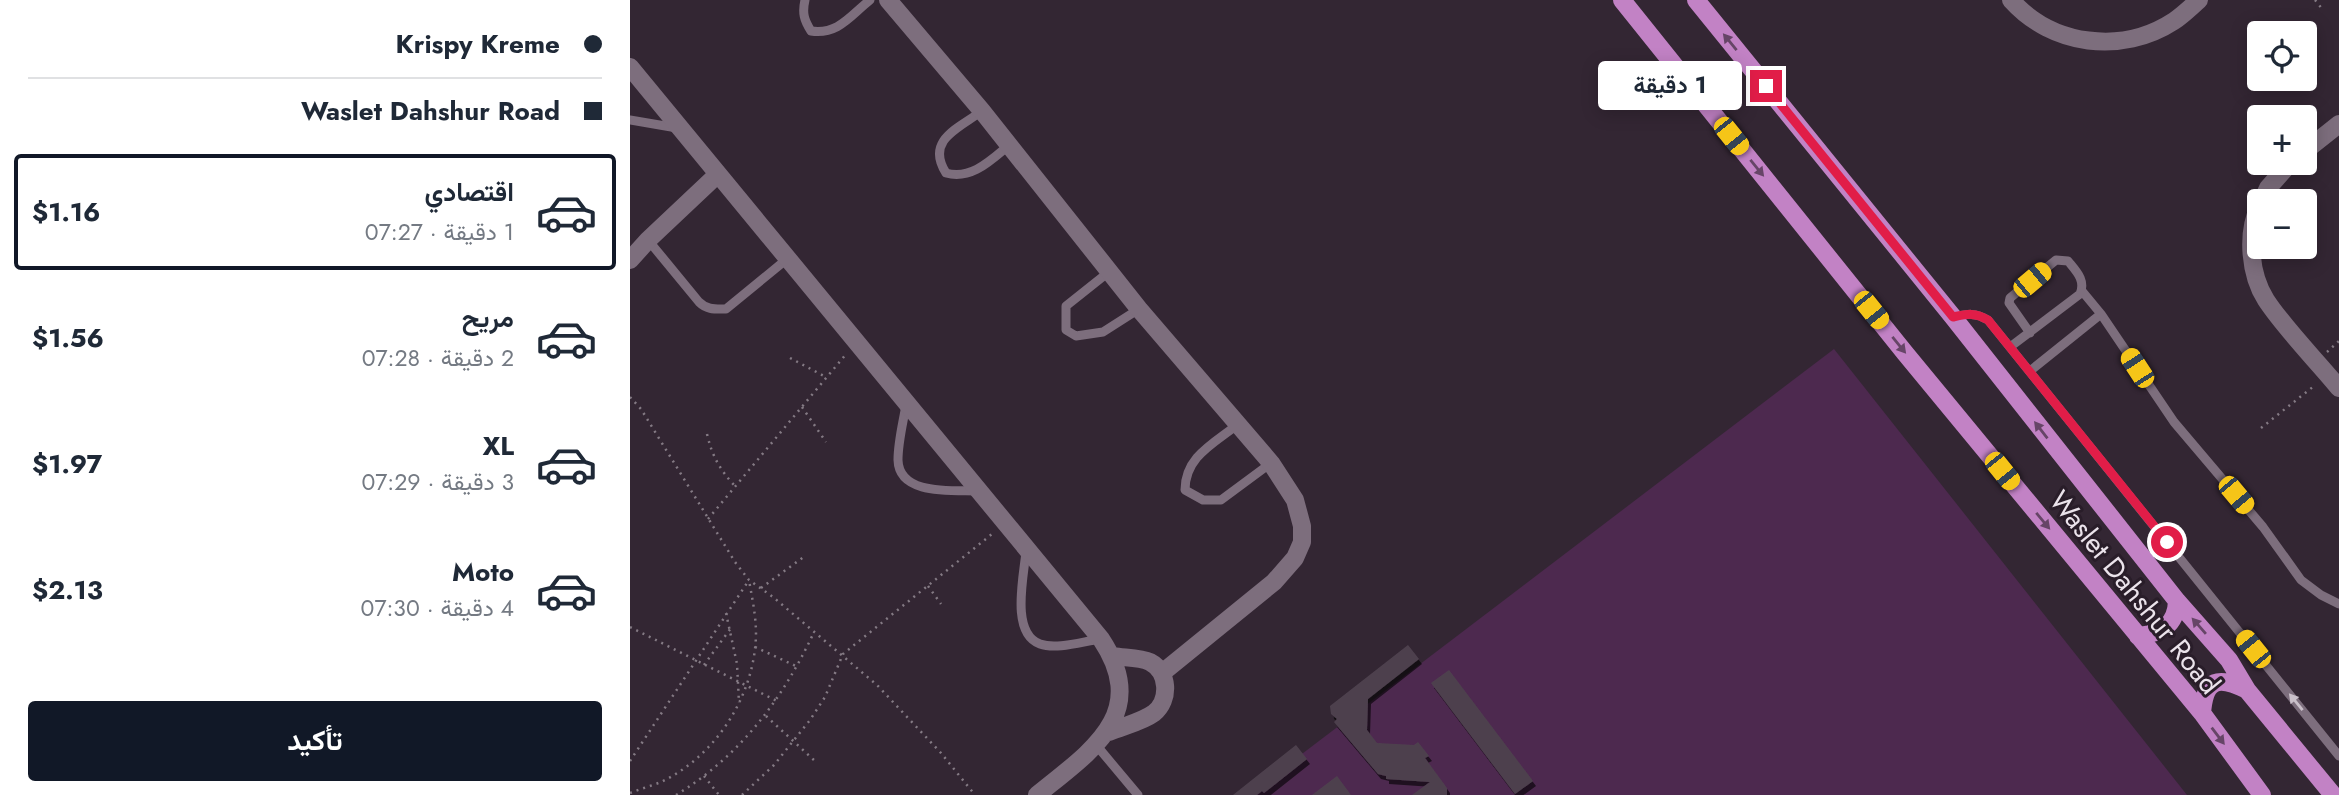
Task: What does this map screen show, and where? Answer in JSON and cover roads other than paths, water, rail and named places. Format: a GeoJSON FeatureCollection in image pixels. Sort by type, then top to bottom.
{"type":"FeatureCollection","features":[{"type":"Feature","properties":{"kind":"main road","name":"Waslet Dahshur Road"},"geometry":{"type":"LineString","coordinates":[[1622,0],[1905,353],[2202,713],[2262,795]]}},
{"type":"Feature","properties":{"kind":"main road","name":"Waslet Dahshur Road"},"geometry":{"type":"LineString","coordinates":[[1696,0],[1953,317],[2177,601],[2229,660],[2248,690],[2333,795]]}},
{"type":"Feature","properties":{"kind":"main road"},"geometry":{"type":"LineString","coordinates":[[2138,636],[2166,628],[2176,612],[2177,601]]}},
{"type":"Feature","properties":{"kind":"main road"},"geometry":{"type":"LineString","coordinates":[[2202,713],[2205,691],[2212,683],[2231,682],[2248,690]]}},
{"type":"Feature","properties":{"kind":"street"},"geometry":{"type":"LineString","coordinates":[[888,0],[982,111],[1139,309],[1271,463],[1295,500],[1303,526],[1302,542],[1296,558],[1275,582],[1162,673]]}},
{"type":"Feature","properties":{"kind":"street"},"geometry":{"type":"LineString","coordinates":[[2011,0],[2043,26],[2068,37],[2096,42],[2123,41],[2150,33],[2175,20],[2199,0]]}},
{"type":"Feature","properties":{"kind":"street"},"geometry":{"type":"LineString","coordinates":[[630,66],[1113,656],[1121,695],[1117,714],[1103,739]]}},
{"type":"Feature","properties":{"kind":"street"},"geometry":{"type":"LineString","coordinates":[[2317,141],[2339,124]]}},
{"type":"Feature","properties":{"kind":"street"},"geometry":{"type":"LineString","coordinates":[[630,260],[718,174]]}},
{"type":"Feature","properties":{"kind":"street"},"geometry":{"type":"LineString","coordinates":[[2268,189],[2279,175]]}},
{"type":"Feature","properties":{"kind":"street"},"geometry":{"type":"LineString","coordinates":[[2253,259],[2255,272],[2266,299],[2334,381]]}},
{"type":"Feature","properties":{"kind":"street"},"geometry":{"type":"LineString","coordinates":[[1037,795],[1103,739],[1159,709],[1166,691],[1162,673],[1147,660],[1113,656]]}},
{"type":"Feature","properties":{"kind":"lane"},"geometry":{"type":"LineString","coordinates":[[805,0],[805,22],[811,31],[823,33],[833,30],[870,0]]}},
{"type":"Feature","properties":{"kind":"lane"},"geometry":{"type":"LineString","coordinates":[[982,111],[944,138],[938,150],[940,163],[946,173],[958,176],[975,170],[1009,146]]}},
{"type":"Feature","properties":{"kind":"lane"},"geometry":{"type":"LineString","coordinates":[[630,120],[680,128]]}},
{"type":"Feature","properties":{"kind":"lane"},"geometry":{"type":"LineString","coordinates":[[648,240],[699,302],[704,307],[714,309],[726,309],[787,259]]}},
{"type":"Feature","properties":{"kind":"lane"},"geometry":{"type":"LineString","coordinates":[[2010,347],[2030,333],[2078,297],[2082,291],[2082,280],[2068,261],[2059,259],[2053,262],[2009,300],[2030,333]]}},
{"type":"Feature","properties":{"kind":"lane"},"geometry":{"type":"LineString","coordinates":[[1110,271],[1066,306],[1066,330],[1076,336],[1103,332],[1139,309]]}},
{"type":"Feature","properties":{"kind":"lane"},"geometry":{"type":"LineString","coordinates":[[2082,291],[2101,314],[2174,422],[2263,527],[2301,580],[2339,604]]}},
{"type":"Feature","properties":{"kind":"lane"},"geometry":{"type":"LineString","coordinates":[[1953,317],[1969,313],[1988,320],[2339,756]]}},
{"type":"Feature","properties":{"kind":"lane"},"geometry":{"type":"LineString","coordinates":[[2030,371],[2101,314]]}},
{"type":"Feature","properties":{"kind":"lane"},"geometry":{"type":"LineString","coordinates":[[906,403],[898,463],[904,477],[915,486],[979,491]]}},
{"type":"Feature","properties":{"kind":"lane"},"geometry":{"type":"LineString","coordinates":[[1237,425],[1192,462],[1185,476],[1185,490],[1203,500],[1221,500],[1271,463]]}},
{"type":"Feature","properties":{"kind":"lane"},"geometry":{"type":"LineString","coordinates":[[1026,548],[1021,612],[1022,626],[1030,638],[1041,645],[1101,639]]}},
{"type":"Feature","properties":{"kind":"lane"},"geometry":{"type":"LineString","coordinates":[[1103,739],[1138,795]]}}]}
